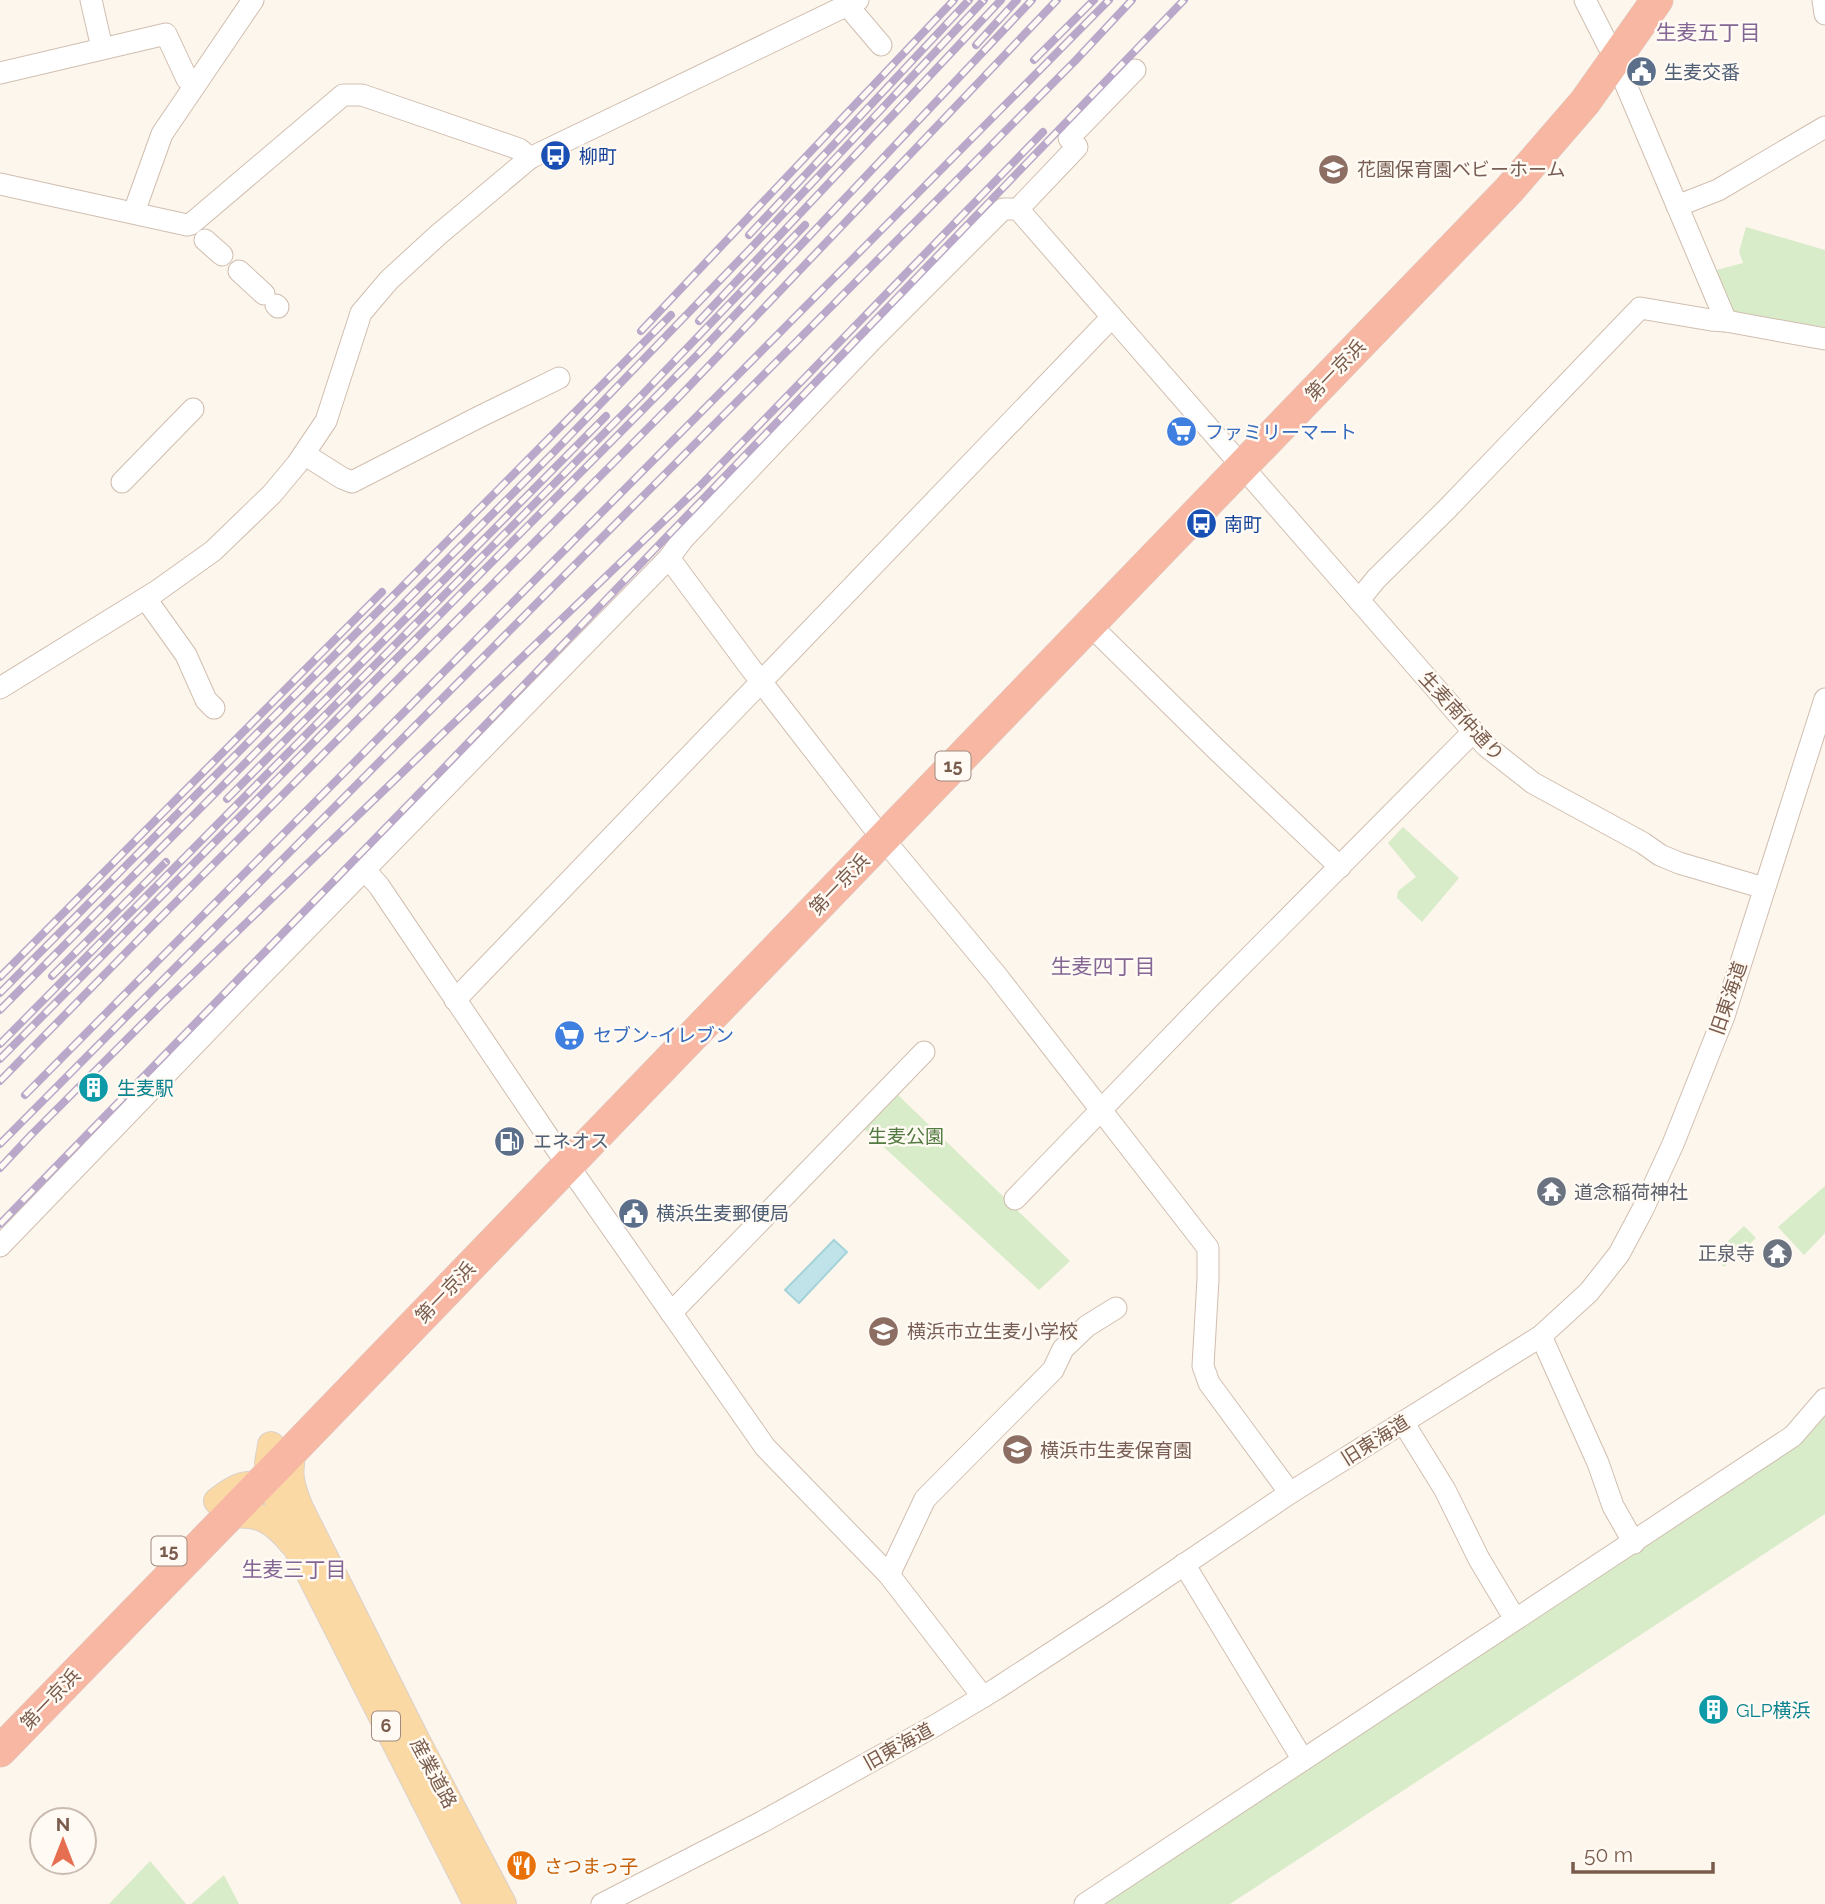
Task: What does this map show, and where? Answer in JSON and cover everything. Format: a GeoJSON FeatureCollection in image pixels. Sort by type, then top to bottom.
{"type":"FeatureCollection","features":[{"type":"Feature","properties":{"kind":"highway","name":"第一京浜"},"geometry":{"type":"LineString","coordinates":[[0,1726],[223,1508],[273,1469],[562,1158],[1236,459],[1508,191],[1585,102],[1634,0]]}},
{"type":"Feature","properties":{"kind":"highway","name":"第一京浜"},"geometry":{"type":"LineString","coordinates":[[1611,49],[1657,0]]}},
{"type":"Feature","properties":{"kind":"highway","name":"第一京浜"},"geometry":{"type":"LineString","coordinates":[[877,831],[1090,625],[1236,459]]}},
{"type":"Feature","properties":{"kind":"highway","name":"第一京浜"},"geometry":{"type":"LineString","coordinates":[[0,1751],[223,1508],[273,1469]]}},
{"type":"Feature","properties":{"kind":"main road","name":"産業道路"},"geometry":{"type":"LineString","coordinates":[[273,1469],[289,1474],[303,1538],[424,1754],[503,1904]]}},
{"type":"Feature","properties":{"kind":"main road","name":"産業道路"},"geometry":{"type":"LineString","coordinates":[[273,1469],[303,1538],[477,1904]]}},
{"type":"Feature","properties":{"kind":"main road","name":"産業道路"},"geometry":{"type":"LineString","coordinates":[[223,1508],[255,1515],[303,1538]]}},
{"type":"Feature","properties":{"kind":"street"},"geometry":{"type":"LineString","coordinates":[[91,0],[103,48]]}},
{"type":"Feature","properties":{"kind":"street"},"geometry":{"type":"LineString","coordinates":[[134,212],[162,134],[253,0]]}},
{"type":"Feature","properties":{"kind":"street"},"geometry":{"type":"LineString","coordinates":[[1585,0],[1611,49],[1726,321]]}},
{"type":"Feature","properties":{"kind":"street"},"geometry":{"type":"LineString","coordinates":[[1823,0],[1825,14]]}},
{"type":"Feature","properties":{"kind":"street"},"geometry":{"type":"LineString","coordinates":[[0,688],[146,599],[213,551],[272,494],[297,464],[326,421],[361,313],[389,280],[438,235],[530,159],[852,2],[881,45]]}},
{"type":"Feature","properties":{"kind":"street"},"geometry":{"type":"LineString","coordinates":[[0,73],[166,34],[187,79],[194,85]]}},
{"type":"Feature","properties":{"kind":"street"},"geometry":{"type":"LineString","coordinates":[[0,1246],[669,558],[871,341],[1003,209],[1018,209],[1077,147],[1069,138],[1135,70]]}},
{"type":"Feature","properties":{"kind":"street"},"geometry":{"type":"LineString","coordinates":[[196,231],[343,95],[362,95],[519,149],[530,159]]}},
{"type":"Feature","properties":{"kind":"street"},"geometry":{"type":"LineString","coordinates":[[1677,206],[1718,190],[1825,127]]}},
{"type":"Feature","properties":{"kind":"street"},"geometry":{"type":"LineString","coordinates":[[0,184],[187,225],[222,255]]}},
{"type":"Feature","properties":{"kind":"street","name":"生麦南仲通り"},"geometry":{"type":"LineString","coordinates":[[1018,209],[1473,732],[1499,757],[1534,783],[1661,855],[1761,898]]}},
{"type":"Feature","properties":{"kind":"street"},"geometry":{"type":"LineString","coordinates":[[239,271],[273,302]]}},
{"type":"Feature","properties":{"kind":"street"},"geometry":{"type":"LineString","coordinates":[[1359,600],[1376,579],[1448,509],[1640,308],[1825,338]]}},
{"type":"Feature","properties":{"kind":"street"},"geometry":{"type":"LineString","coordinates":[[455,1000],[1112,317]]}},
{"type":"Feature","properties":{"kind":"street"},"geometry":{"type":"LineString","coordinates":[[304,454],[352,482],[559,378]]}},
{"type":"Feature","properties":{"kind":"street"},"geometry":{"type":"LineString","coordinates":[[122,482],[193,409]]}},
{"type":"Feature","properties":{"kind":"street"},"geometry":{"type":"LineString","coordinates":[[669,558],[877,831],[989,966],[1209,1248],[1203,1366],[1209,1383],[1290,1493]]}},
{"type":"Feature","properties":{"kind":"street"},"geometry":{"type":"LineString","coordinates":[[146,599],[186,655],[206,700],[214,708]]}},
{"type":"Feature","properties":{"kind":"street"},"geometry":{"type":"LineString","coordinates":[[1090,625],[1340,867]]}},
{"type":"Feature","properties":{"kind":"street","name":"旧東海道"},"geometry":{"type":"LineString","coordinates":[[602,1904],[762,1822],[983,1697],[1290,1493],[1541,1336],[1589,1292],[1619,1254],[1643,1209],[1673,1144],[1724,1016],[1825,699]]}},
{"type":"Feature","properties":{"kind":"street"},"geometry":{"type":"LineString","coordinates":[[1015,1199],[1209,998],[1473,732]]}},
{"type":"Feature","properties":{"kind":"street"},"geometry":{"type":"LineString","coordinates":[[364,869],[379,886],[562,1158],[765,1447],[889,1575],[983,1697]]}},
{"type":"Feature","properties":{"kind":"street"},"geometry":{"type":"LineString","coordinates":[[671,1313],[924,1052]]}},
{"type":"Feature","properties":{"kind":"street"},"geometry":{"type":"LineString","coordinates":[[889,1575],[925,1499],[1053,1370],[1063,1349],[1087,1325],[1116,1308]]}},
{"type":"Feature","properties":{"kind":"street"},"geometry":{"type":"LineString","coordinates":[[1541,1336],[1598,1463],[1613,1506],[1634,1543]]}},
{"type":"Feature","properties":{"kind":"street"},"geometry":{"type":"LineString","coordinates":[[1085,1904],[1793,1436],[1825,1399]]}},
{"type":"Feature","properties":{"kind":"street"},"geometry":{"type":"LineString","coordinates":[[1403,1422],[1445,1490],[1479,1559],[1515,1619]]}},
{"type":"Feature","properties":{"kind":"street"},"geometry":{"type":"LineString","coordinates":[[1184,1564],[1303,1760]]}},
{"type":"Feature","properties":{"kind":"green space"},"geometry":{"type":"Polygon","coordinates":[[[1746,227],[1825,250],[1825,333],[1731,315],[1713,271],[1743,263],[1739,252],[1746,227]]]}},
{"type":"Feature","properties":{"kind":"green space"},"geometry":{"type":"Polygon","coordinates":[[[1403,827],[1459,878],[1422,922],[1397,898],[1398,891],[1416,877],[1388,843],[1403,827]]]}},
{"type":"Feature","properties":{"kind":"green space","name":"生麦公園"},"geometry":{"type":"Polygon","coordinates":[[[898,1095],[1070,1261],[1039,1290],[863,1128],[898,1095]]]}},
{"type":"Feature","properties":{"kind":"green space"},"geometry":{"type":"Polygon","coordinates":[[[1825,1186],[1825,1233],[1804,1255],[1778,1227],[1825,1186]]]}},
{"type":"Feature","properties":{"kind":"green space"},"geometry":{"type":"Polygon","coordinates":[[[1744,1226],[1756,1238],[1724,1267],[1713,1255],[1744,1226]]]}},
{"type":"Feature","properties":{"kind":"green space"},"geometry":{"type":"Polygon","coordinates":[[[1825,1413],[1825,1514],[1230,1904],[1099,1904],[1825,1413]]]}},
{"type":"Feature","properties":{"kind":"green space"},"geometry":{"type":"Polygon","coordinates":[[[150,1861],[186,1904],[109,1904],[150,1861]]]}},
{"type":"Feature","properties":{"kind":"green space"},"geometry":{"type":"Polygon","coordinates":[[[224,1875],[239,1904],[191,1904],[224,1875]]]}},
{"type":"Feature","properties":{"kind":"water"},"geometry":{"type":"Polygon","coordinates":[[[834,1240],[847,1252],[799,1303],[785,1290],[834,1240]]]}},
{"type":"Feature","properties":{"kind":"railway"},"geometry":{"type":"LineString","coordinates":[[641,331],[954,0]]}},
{"type":"Feature","properties":{"kind":"railway"},"geometry":{"type":"LineString","coordinates":[[749,235],[969,0]]}},
{"type":"Feature","properties":{"kind":"railway"},"geometry":{"type":"LineString","coordinates":[[0,1010],[555,451],[984,0]]}},
{"type":"Feature","properties":{"kind":"railway"},"geometry":{"type":"LineString","coordinates":[[699,321],[1001,0]]}},
{"type":"Feature","properties":{"kind":"railway"},"geometry":{"type":"LineString","coordinates":[[976,45],[1017,0]]}},
{"type":"Feature","properties":{"kind":"railway"},"geometry":{"type":"LineString","coordinates":[[0,1059],[700,352],[1032,0]]}},
{"type":"Feature","properties":{"kind":"railway"},"geometry":{"type":"LineString","coordinates":[[0,1081],[679,397],[1057,0]]}},
{"type":"Feature","properties":{"kind":"railway"},"geometry":{"type":"LineString","coordinates":[[1034,60],[1094,0]]}},
{"type":"Feature","properties":{"kind":"railway"},"geometry":{"type":"LineString","coordinates":[[25,1095],[1109,0]]}},
{"type":"Feature","properties":{"kind":"railway"},"geometry":{"type":"LineString","coordinates":[[0,1144],[1076,60],[1132,0]]}},
{"type":"Feature","properties":{"kind":"railway"},"geometry":{"type":"LineString","coordinates":[[0,1224],[1184,0]]}},
{"type":"Feature","properties":{"kind":"railway"},"geometry":{"type":"LineString","coordinates":[[0,1168],[163,1003],[699,487],[1043,132]]}},
{"type":"Feature","properties":{"kind":"railway"},"geometry":{"type":"LineString","coordinates":[[0,1044],[640,397],[805,225]]}},
{"type":"Feature","properties":{"kind":"railway"},"geometry":{"type":"LineString","coordinates":[[0,993],[671,315]]}},
{"type":"Feature","properties":{"kind":"railway"},"geometry":{"type":"LineString","coordinates":[[227,799],[606,416]]}},
{"type":"Feature","properties":{"kind":"railway"},"geometry":{"type":"LineString","coordinates":[[0,977],[382,592]]}},
{"type":"Feature","properties":{"kind":"railway"},"geometry":{"type":"LineString","coordinates":[[52,976],[166,862]]}},
{"type":"Feature","properties":{"kind":"place","name":"生麦交番"},"geometry":{"type":"Point","coordinates":[1641,72]}},
{"type":"Feature","properties":{"kind":"place","name":"柳町"},"geometry":{"type":"Point","coordinates":[556,156]}},
{"type":"Feature","properties":{"kind":"place","name":"花園保育園ベビーホーム"},"geometry":{"type":"Point","coordinates":[1334,169]}},
{"type":"Feature","properties":{"kind":"place","name":"ファミリーマート"},"geometry":{"type":"Point","coordinates":[1182,432]}},
{"type":"Feature","properties":{"kind":"place","name":"南町"},"geometry":{"type":"Point","coordinates":[1201,524]}},
{"type":"Feature","properties":{"kind":"place","name":"セブン-イレブン"},"geometry":{"type":"Point","coordinates":[570,1035]}},
{"type":"Feature","properties":{"kind":"place","name":"生麦駅"},"geometry":{"type":"Point","coordinates":[94,1088]}},
{"type":"Feature","properties":{"kind":"place","name":"エネオス"},"geometry":{"type":"Point","coordinates":[510,1141]}},
{"type":"Feature","properties":{"kind":"place","name":"道念稲荷神社"},"geometry":{"type":"Point","coordinates":[1551,1192]}},
{"type":"Feature","properties":{"kind":"place","name":"横浜生麦郵便局"},"geometry":{"type":"Point","coordinates":[633,1213]}},
{"type":"Feature","properties":{"kind":"place","name":"正泉寺"},"geometry":{"type":"Point","coordinates":[1778,1253]}},
{"type":"Feature","properties":{"kind":"place","name":"横浜市立生麦小学校"},"geometry":{"type":"Point","coordinates":[884,1331]}},
{"type":"Feature","properties":{"kind":"place","name":"横浜市生麦保育園"},"geometry":{"type":"Point","coordinates":[1017,1450]}},
{"type":"Feature","properties":{"kind":"place","name":"GLP横浜"},"geometry":{"type":"Point","coordinates":[1713,1710]}},
{"type":"Feature","properties":{"kind":"place","name":"さつまっ子"},"geometry":{"type":"Point","coordinates":[521,1866]}},
{"type":"Feature","properties":{"kind":"district","name":"生麦五丁目"},"geometry":{"type":"Point","coordinates":[1708,33]}},
{"type":"Feature","properties":{"kind":"district","name":"生麦四丁目"},"geometry":{"type":"Point","coordinates":[1103,967]}},
{"type":"Feature","properties":{"kind":"district","name":"生麦三丁目"},"geometry":{"type":"Point","coordinates":[294,1570]}}]}
